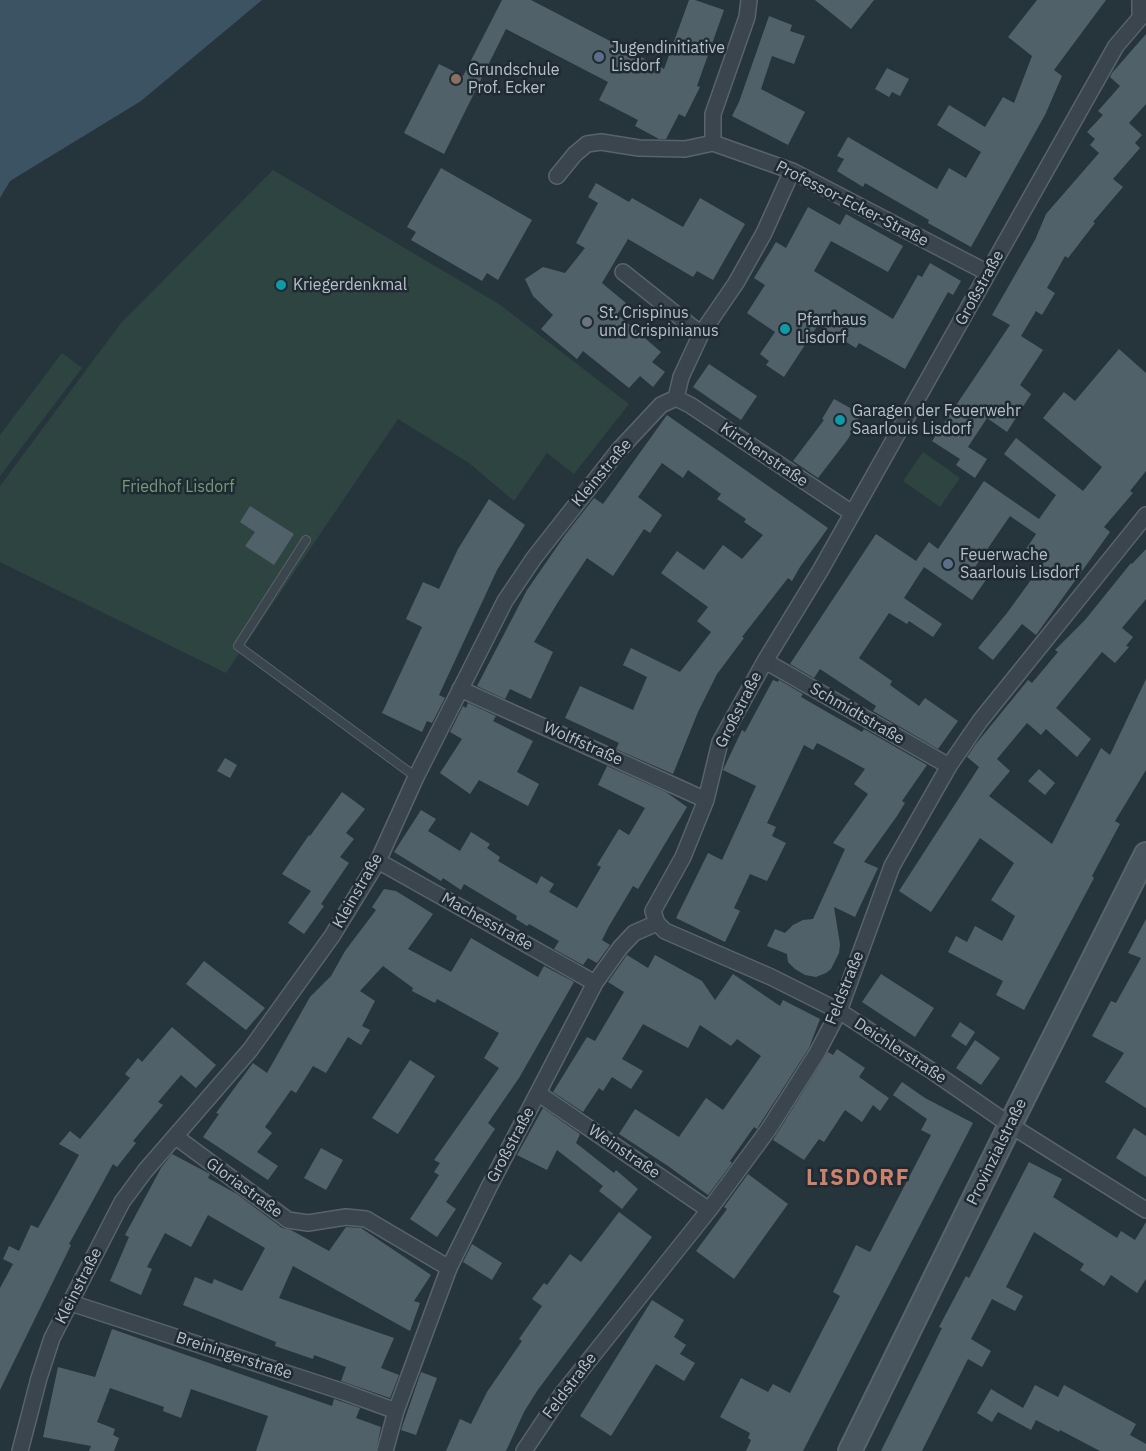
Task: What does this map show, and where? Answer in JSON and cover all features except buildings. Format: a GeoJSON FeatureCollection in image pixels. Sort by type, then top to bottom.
{"type":"FeatureCollection","features":[{"type":"Feature","properties":{"kind":"main road","name":"Provinzialstraße"},"geometry":{"type":"LineString","coordinates":[[850,1451],[1146,854]]}},
{"type":"Feature","properties":{"kind":"street"},"geometry":{"type":"LineString","coordinates":[[557,176],[574,154],[587,144],[600,142],[639,148],[685,149],[713,143],[713,114],[747,17],[749,0]]}},
{"type":"Feature","properties":{"kind":"street","name":"Großstraße"},"geometry":{"type":"LineString","coordinates":[[385,1451],[396,1411],[449,1268],[489,1187],[595,983],[620,948],[634,933],[657,923],[653,911],[683,857],[706,800],[720,742],[1116,46],[1143,16],[1140,0]]}},
{"type":"Feature","properties":{"kind":"street","name":"Professor-Ecker-Straße"},"geometry":{"type":"LineString","coordinates":[[713,143],[792,171],[988,273]]}},
{"type":"Feature","properties":{"kind":"street"},"geometry":{"type":"LineString","coordinates":[[676,398],[681,377],[701,334],[736,283],[764,233],[792,171]]}},
{"type":"Feature","properties":{"kind":"street"},"geometry":{"type":"LineString","coordinates":[[623,272],[701,334]]}},
{"type":"Feature","properties":{"kind":"street","name":"Kirchenstraße"},"geometry":{"type":"LineString","coordinates":[[676,398],[852,513]]}},
{"type":"Feature","properties":{"kind":"street","name":"Kleinstraße"},"geometry":{"type":"LineString","coordinates":[[20,1451],[52,1338],[122,1202],[250,1050],[332,936],[378,861],[416,777],[460,689],[505,602],[534,558],[618,451],[661,405],[676,398]]}},
{"type":"Feature","properties":{"kind":"street","name":"Feldstraße"},"geometry":{"type":"LineString","coordinates":[[524,1451],[562,1394],[709,1210],[799,1084],[839,1011],[892,866],[949,766],[980,721],[1146,515]]}},
{"type":"Feature","properties":{"kind":"street","name":"Schmidtstraße"},"geometry":{"type":"LineString","coordinates":[[765,661],[949,766]]}},
{"type":"Feature","properties":{"kind":"street","name":"Wolffstraße"},"geometry":{"type":"LineString","coordinates":[[460,689],[706,800]]}},
{"type":"Feature","properties":{"kind":"street","name":"Machesstraße"},"geometry":{"type":"LineString","coordinates":[[378,861],[595,983]]}},
{"type":"Feature","properties":{"kind":"street","name":"Deichlerstraße"},"geometry":{"type":"LineString","coordinates":[[657,923],[665,931],[771,977],[839,1011],[1010,1125],[1146,1210]]}},
{"type":"Feature","properties":{"kind":"street","name":"Weinstraße"},"geometry":{"type":"LineString","coordinates":[[539,1094],[709,1210]]}},
{"type":"Feature","properties":{"kind":"street","name":"Gloriastraße"},"geometry":{"type":"LineString","coordinates":[[176,1137],[288,1220],[308,1223],[346,1217],[366,1219],[449,1268]]}},
{"type":"Feature","properties":{"kind":"street","name":"Breiningerstraße"},"geometry":{"type":"LineString","coordinates":[[71,1303],[396,1411]]}},
{"type":"Feature","properties":{"kind":"lane"},"geometry":{"type":"LineString","coordinates":[[306,540],[238,646],[416,777]]}},
{"type":"Feature","properties":{"kind":"green space","name":"Friedhof Lisdorf"},"geometry":{"type":"Polygon","coordinates":[[[273,170],[499,304],[629,404],[574,474],[547,453],[514,501],[469,463],[398,419],[226,673],[0,562],[0,486],[121,323],[273,170]]]}},
{"type":"Feature","properties":{"kind":"green space"},"geometry":{"type":"Polygon","coordinates":[[[62,353],[82,368],[0,476],[0,435],[62,353]]]}},
{"type":"Feature","properties":{"kind":"green space"},"geometry":{"type":"Polygon","coordinates":[[[923,452],[960,478],[940,507],[903,481],[923,452]]]}},
{"type":"Feature","properties":{"kind":"water"},"geometry":{"type":"Polygon","coordinates":[[[0,0],[262,0],[141,101],[10,181],[0,198],[0,0]]]}},
{"type":"Feature","properties":{"kind":"place","name":"Jugendinitiative Lisdorf"},"geometry":{"type":"Point","coordinates":[599,57]}},
{"type":"Feature","properties":{"kind":"place","name":"Grundschule Prof. Ecker"},"geometry":{"type":"Point","coordinates":[456,79]}},
{"type":"Feature","properties":{"kind":"place","name":"Kriegerdenkmal"},"geometry":{"type":"Point","coordinates":[281,285]}},
{"type":"Feature","properties":{"kind":"place","name":"St. Crispinus und Crispinianus"},"geometry":{"type":"Point","coordinates":[587,322]}},
{"type":"Feature","properties":{"kind":"place","name":"Pfarrhaus Lisdorf"},"geometry":{"type":"Point","coordinates":[785,329]}},
{"type":"Feature","properties":{"kind":"place","name":"Garagen der Feuerwehr Saarlouis Lisdorf"},"geometry":{"type":"Point","coordinates":[840,420]}},
{"type":"Feature","properties":{"kind":"place","name":"Feuerwache Saarlouis Lisdorf"},"geometry":{"type":"Point","coordinates":[948,564]}},
{"type":"Feature","properties":{"kind":"district","name":"LISDORF"},"geometry":{"type":"Point","coordinates":[858,1179]}}]}
